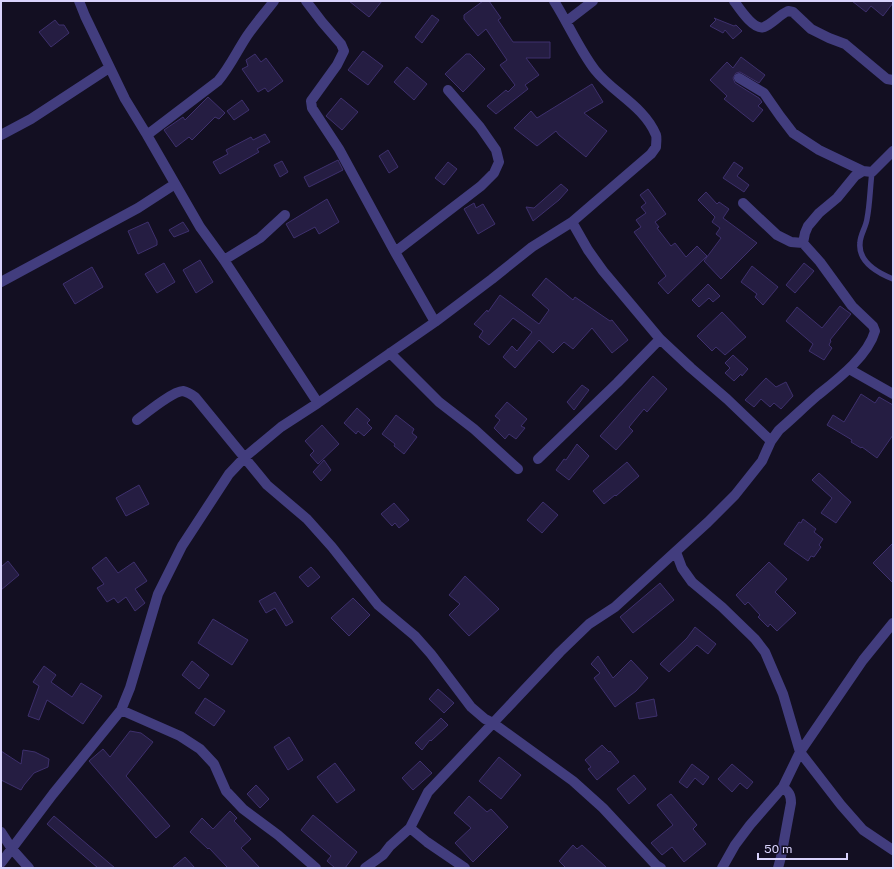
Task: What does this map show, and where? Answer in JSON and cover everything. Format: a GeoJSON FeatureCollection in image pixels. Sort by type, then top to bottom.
{"type":"FeatureCollection","features":[{"type":"Feature","properties":{"kind":"street"},"geometry":{"type":"LineString","coordinates":[[79,1],[109,68],[125,99],[147,134],[200,227],[224,260],[318,403]]}},
{"type":"Feature","properties":{"kind":"street"},"geometry":{"type":"LineString","coordinates":[[147,134],[218,81],[227,70],[251,30],[274,1]]}},
{"type":"Feature","properties":{"kind":"street"},"geometry":{"type":"LineString","coordinates":[[306,1],[325,27],[342,44],[344,51],[337,65],[311,101],[312,108],[340,149],[395,252],[435,322]]}},
{"type":"Feature","properties":{"kind":"street"},"geometry":{"type":"LineString","coordinates":[[1,863],[53,794],[121,710],[130,688],[158,594],[182,546],[229,474],[245,457],[281,427],[435,322],[532,247],[572,222],[651,154],[656,147],[656,136],[644,117],[629,101],[606,83],[595,70],[584,54],[567,21],[554,1]]}},
{"type":"Feature","properties":{"kind":"street"},"geometry":{"type":"LineString","coordinates":[[567,21],[593,1]]}},
{"type":"Feature","properties":{"kind":"street"},"geometry":{"type":"LineString","coordinates":[[734,1],[749,20],[760,28],[764,27],[788,11],[793,12],[811,29],[845,44],[887,79],[893,80]]}},
{"type":"Feature","properties":{"kind":"street"},"geometry":{"type":"LineString","coordinates":[[1,135],[31,119],[109,68]]}},
{"type":"Feature","properties":{"kind":"street"},"geometry":{"type":"LineString","coordinates":[[739,78],[764,93],[793,133],[819,150],[868,172]]}},
{"type":"Feature","properties":{"kind":"street"},"geometry":{"type":"LineString","coordinates":[[395,252],[481,186],[494,173],[499,162],[496,150],[484,132],[448,90]]}},
{"type":"Feature","properties":{"kind":"street"},"geometry":{"type":"LineString","coordinates":[[803,243],[805,233],[819,213],[836,198],[855,176],[868,172],[893,151]]}},
{"type":"Feature","properties":{"kind":"street"},"geometry":{"type":"LineString","coordinates":[[1,282],[138,208],[175,184]]}},
{"type":"Feature","properties":{"kind":"street"},"geometry":{"type":"LineString","coordinates":[[366,868],[383,855],[390,846],[410,828],[428,792],[560,652],[589,624],[615,607],[676,552],[735,495],[762,461],[771,441],[779,430],[849,369],[873,338],[875,331],[873,326],[852,306],[820,262],[803,243],[791,242],[777,235],[743,202]]}},
{"type":"Feature","properties":{"kind":"street"},"geometry":{"type":"LineString","coordinates":[[224,260],[260,238],[286,215]]}},
{"type":"Feature","properties":{"kind":"street"},"geometry":{"type":"LineString","coordinates":[[572,222],[588,250],[603,271],[660,339],[771,441]]}},
{"type":"Feature","properties":{"kind":"street"},"geometry":{"type":"LineString","coordinates":[[538,459],[617,383],[660,339]]}},
{"type":"Feature","properties":{"kind":"street"},"geometry":{"type":"LineString","coordinates":[[390,353],[439,402],[474,429],[518,470]]}},
{"type":"Feature","properties":{"kind":"street"},"geometry":{"type":"LineString","coordinates":[[849,369],[893,394]]}},
{"type":"Feature","properties":{"kind":"street"},"geometry":{"type":"LineString","coordinates":[[137,420],[157,405],[180,392],[185,391],[195,397],[267,485],[303,515],[332,546],[378,605],[415,636],[431,654],[471,707],[485,719],[493,723],[573,781],[603,808],[656,865],[661,868]]}},
{"type":"Feature","properties":{"kind":"street"},"geometry":{"type":"LineString","coordinates":[[676,552],[682,568],[692,582],[722,607],[755,639],[765,652],[783,694],[800,752],[841,805],[863,830],[893,850]]}},
{"type":"Feature","properties":{"kind":"street"},"geometry":{"type":"LineString","coordinates":[[722,868],[734,845],[783,787],[800,752],[863,660],[893,623]]}},
{"type":"Feature","properties":{"kind":"street"},"geometry":{"type":"LineString","coordinates":[[121,710],[180,736],[200,749],[214,764],[226,791],[243,809],[278,835],[316,868]]}},
{"type":"Feature","properties":{"kind":"street"},"geometry":{"type":"LineString","coordinates":[[778,868],[791,803],[789,793],[783,787]]}},
{"type":"Feature","properties":{"kind":"street"},"geometry":{"type":"LineString","coordinates":[[410,828],[427,842],[465,868]]}},
{"type":"Feature","properties":{"kind":"street"},"geometry":{"type":"LineString","coordinates":[[1,832],[12,849],[30,868]]}},
{"type":"Feature","properties":{"kind":"lane"},"geometry":{"type":"LineString","coordinates":[[868,172],[867,221],[860,242],[860,252],[870,266],[883,275],[893,279]]}},
{"type":"Feature","properties":{"kind":"building"},"geometry":{"type":"Polygon","coordinates":[[[349,1],[382,1],[369,17],[349,1]]]}},
{"type":"Feature","properties":{"kind":"building"},"geometry":{"type":"Polygon","coordinates":[[[483,1],[489,1],[501,18],[498,20],[513,42],[550,42],[550,58],[526,58],[539,75],[525,85],[528,89],[496,114],[487,106],[506,90],[508,92],[515,85],[500,65],[507,60],[486,29],[478,36],[464,19],[464,15],[483,1]]]}},
{"type":"Feature","properties":{"kind":"building"},"geometry":{"type":"Polygon","coordinates":[[[852,1],[893,1],[893,3],[883,16],[871,6],[866,12],[852,1]]]}},
{"type":"Feature","properties":{"kind":"building"},"geometry":{"type":"Polygon","coordinates":[[[432,15],[439,20],[422,43],[415,37],[432,15]]]}},
{"type":"Feature","properties":{"kind":"building"},"geometry":{"type":"Polygon","coordinates":[[[714,18],[734,26],[736,25],[742,31],[733,39],[725,30],[723,33],[710,26],[716,20],[714,18]]]}},
{"type":"Feature","properties":{"kind":"building"},"geometry":{"type":"Polygon","coordinates":[[[55,20],[59,25],[64,25],[69,33],[51,47],[39,32],[55,20]]]}},
{"type":"Feature","properties":{"kind":"building"},"geometry":{"type":"Polygon","coordinates":[[[363,51],[383,66],[368,85],[348,70],[363,51]]]}},
{"type":"Feature","properties":{"kind":"building"},"geometry":{"type":"Polygon","coordinates":[[[255,54],[261,62],[266,58],[283,81],[268,92],[265,88],[258,92],[242,69],[248,66],[246,60],[255,54]]]}},
{"type":"Feature","properties":{"kind":"building"},"geometry":{"type":"Polygon","coordinates":[[[466,54],[470,54],[485,69],[463,92],[445,74],[466,54]]]}},
{"type":"Feature","properties":{"kind":"building"},"geometry":{"type":"Polygon","coordinates":[[[741,57],[765,75],[759,83],[740,72],[736,73],[733,78],[735,83],[759,98],[762,102],[758,106],[763,110],[753,122],[724,99],[727,96],[710,80],[727,62],[733,68],[741,57]]]}},
{"type":"Feature","properties":{"kind":"building"},"geometry":{"type":"Polygon","coordinates":[[[407,67],[427,84],[414,100],[394,82],[407,67]]]}},
{"type":"Feature","properties":{"kind":"building"},"geometry":{"type":"Polygon","coordinates":[[[592,84],[603,102],[584,113],[607,131],[586,157],[556,131],[537,146],[514,128],[531,111],[537,118],[592,84]]]}},
{"type":"Feature","properties":{"kind":"building"},"geometry":{"type":"Polygon","coordinates":[[[208,97],[225,113],[219,119],[215,117],[192,140],[189,137],[176,147],[164,130],[183,117],[185,120],[208,97]]]}},
{"type":"Feature","properties":{"kind":"building"},"geometry":{"type":"Polygon","coordinates":[[[341,98],[358,112],[342,130],[326,116],[341,98]]]}},
{"type":"Feature","properties":{"kind":"building"},"geometry":{"type":"Polygon","coordinates":[[[242,100],[249,110],[234,120],[227,111],[242,100]]]}},
{"type":"Feature","properties":{"kind":"building"},"geometry":{"type":"Polygon","coordinates":[[[265,134],[270,142],[257,149],[259,152],[220,174],[213,162],[228,154],[226,150],[251,137],[253,140],[265,134]]]}},
{"type":"Feature","properties":{"kind":"building"},"geometry":{"type":"Polygon","coordinates":[[[388,150],[398,167],[389,173],[379,156],[388,150]]]}},
{"type":"Feature","properties":{"kind":"building"},"geometry":{"type":"Polygon","coordinates":[[[338,160],[343,170],[309,187],[304,177],[338,160]]]}},
{"type":"Feature","properties":{"kind":"building"},"geometry":{"type":"Polygon","coordinates":[[[282,161],[288,172],[280,177],[274,165],[282,161]]]}},
{"type":"Feature","properties":{"kind":"building"},"geometry":{"type":"Polygon","coordinates":[[[448,162],[457,169],[444,185],[435,178],[448,162]]]}},
{"type":"Feature","properties":{"kind":"building"},"geometry":{"type":"Polygon","coordinates":[[[734,162],[743,168],[737,176],[749,185],[744,192],[723,178],[734,162]]]}},
{"type":"Feature","properties":{"kind":"building"},"geometry":{"type":"Polygon","coordinates":[[[561,184],[568,190],[559,200],[533,221],[526,207],[534,208],[561,184]]]}},
{"type":"Feature","properties":{"kind":"building"},"geometry":{"type":"Polygon","coordinates":[[[648,189],[666,214],[655,222],[659,227],[657,228],[671,246],[675,243],[686,257],[697,246],[707,256],[668,294],[658,283],[666,276],[634,232],[641,227],[636,220],[646,213],[641,207],[646,203],[640,195],[648,189]]]}},
{"type":"Feature","properties":{"kind":"building"},"geometry":{"type":"Polygon","coordinates":[[[706,192],[717,204],[719,202],[729,209],[723,218],[757,243],[721,279],[704,261],[721,238],[716,234],[720,228],[712,222],[715,217],[698,200],[706,192]]]}},
{"type":"Feature","properties":{"kind":"building"},"geometry":{"type":"Polygon","coordinates":[[[327,199],[339,222],[319,234],[315,227],[294,238],[286,224],[327,199]]]}},
{"type":"Feature","properties":{"kind":"building"},"geometry":{"type":"Polygon","coordinates":[[[474,203],[476,208],[483,204],[495,224],[478,234],[464,209],[474,203]]]}},
{"type":"Feature","properties":{"kind":"building"},"geometry":{"type":"Polygon","coordinates":[[[148,222],[157,241],[157,245],[138,254],[128,231],[148,222]]]}},
{"type":"Feature","properties":{"kind":"building"},"geometry":{"type":"Polygon","coordinates":[[[183,222],[189,231],[174,237],[169,230],[183,222]]]}},
{"type":"Feature","properties":{"kind":"building"},"geometry":{"type":"Polygon","coordinates":[[[200,260],[213,282],[196,293],[183,270],[200,260]]]}},
{"type":"Feature","properties":{"kind":"building"},"geometry":{"type":"Polygon","coordinates":[[[164,263],[175,282],[157,293],[145,274],[164,263]]]}},
{"type":"Feature","properties":{"kind":"building"},"geometry":{"type":"Polygon","coordinates":[[[804,263],[814,271],[795,293],[786,285],[804,263]]]}},
{"type":"Feature","properties":{"kind":"building"},"geometry":{"type":"Polygon","coordinates":[[[752,266],[778,287],[763,305],[755,297],[757,294],[741,282],[752,266]]]}},
{"type":"Feature","properties":{"kind":"building"},"geometry":{"type":"Polygon","coordinates":[[[92,267],[103,287],[75,304],[63,284],[92,267]]]}},
{"type":"Feature","properties":{"kind":"building"},"geometry":{"type":"Polygon","coordinates":[[[546,278],[573,300],[575,297],[610,321],[612,320],[628,340],[612,353],[592,328],[573,349],[564,342],[553,353],[539,340],[515,368],[503,357],[512,346],[517,351],[532,332],[513,318],[489,345],[479,337],[483,331],[474,324],[487,310],[488,312],[500,295],[539,324],[549,310],[532,295],[546,278]]]}},
{"type":"Feature","properties":{"kind":"building"},"geometry":{"type":"Polygon","coordinates":[[[708,284],[720,296],[713,302],[709,298],[699,307],[692,300],[708,284]]]}},
{"type":"Feature","properties":{"kind":"building"},"geometry":{"type":"Polygon","coordinates":[[[840,306],[851,314],[830,340],[829,345],[832,348],[824,360],[809,351],[813,344],[786,321],[797,307],[822,328],[840,306]]]}},
{"type":"Feature","properties":{"kind":"building"},"geometry":{"type":"Polygon","coordinates":[[[722,312],[746,337],[725,355],[716,347],[712,351],[697,336],[722,312]]]}},
{"type":"Feature","properties":{"kind":"building"},"geometry":{"type":"Polygon","coordinates":[[[733,355],[748,369],[742,376],[741,374],[734,381],[725,373],[730,368],[725,363],[733,355]]]}},
{"type":"Feature","properties":{"kind":"building"},"geometry":{"type":"Polygon","coordinates":[[[653,376],[667,389],[647,412],[644,409],[629,427],[633,431],[616,450],[600,436],[653,376]]]}},
{"type":"Feature","properties":{"kind":"building"},"geometry":{"type":"Polygon","coordinates":[[[766,378],[776,387],[786,382],[793,396],[781,409],[774,403],[770,407],[761,399],[754,407],[745,400],[766,378]]]}},
{"type":"Feature","properties":{"kind":"building"},"geometry":{"type":"Polygon","coordinates":[[[582,385],[589,390],[574,410],[567,402],[582,385]]]}},
{"type":"Feature","properties":{"kind":"building"},"geometry":{"type":"Polygon","coordinates":[[[861,394],[875,403],[879,397],[893,405],[893,435],[877,458],[862,447],[861,448],[851,442],[852,440],[827,425],[833,415],[844,422],[861,394]]]}},
{"type":"Feature","properties":{"kind":"building"},"geometry":{"type":"Polygon","coordinates":[[[507,402],[527,419],[521,426],[525,428],[516,439],[509,434],[505,439],[494,428],[500,420],[495,416],[507,402]]]}},
{"type":"Feature","properties":{"kind":"building"},"geometry":{"type":"Polygon","coordinates":[[[357,408],[370,420],[367,423],[372,428],[364,436],[358,431],[356,434],[344,423],[357,408]]]}},
{"type":"Feature","properties":{"kind":"building"},"geometry":{"type":"Polygon","coordinates":[[[396,415],[414,429],[412,433],[417,437],[404,454],[394,446],[395,444],[382,434],[396,415]]]}},
{"type":"Feature","properties":{"kind":"building"},"geometry":{"type":"Polygon","coordinates":[[[322,425],[339,444],[318,464],[310,455],[314,451],[305,441],[322,425]]]}},
{"type":"Feature","properties":{"kind":"building"},"geometry":{"type":"Polygon","coordinates":[[[577,444],[589,456],[569,480],[556,470],[564,459],[566,460],[577,444]]]}},
{"type":"Feature","properties":{"kind":"building"},"geometry":{"type":"Polygon","coordinates":[[[324,460],[331,470],[321,481],[313,472],[324,460]]]}},
{"type":"Feature","properties":{"kind":"building"},"geometry":{"type":"Polygon","coordinates":[[[627,462],[639,476],[616,496],[615,495],[604,504],[593,491],[627,462]]]}},
{"type":"Feature","properties":{"kind":"building"},"geometry":{"type":"Polygon","coordinates":[[[819,473],[851,502],[836,523],[821,513],[832,498],[812,480],[819,473]]]}},
{"type":"Feature","properties":{"kind":"building"},"geometry":{"type":"Polygon","coordinates":[[[139,485],[149,504],[126,516],[116,498],[139,485]]]}},
{"type":"Feature","properties":{"kind":"building"},"geometry":{"type":"Polygon","coordinates":[[[543,502],[558,515],[542,533],[527,520],[543,502]]]}},
{"type":"Feature","properties":{"kind":"building"},"geometry":{"type":"Polygon","coordinates":[[[394,503],[409,520],[399,528],[395,523],[392,526],[381,514],[394,503]]]}},
{"type":"Feature","properties":{"kind":"building"},"geometry":{"type":"Polygon","coordinates":[[[803,519],[816,529],[814,532],[823,539],[819,545],[821,547],[814,557],[811,556],[808,561],[784,544],[799,522],[801,523],[803,519]]]}},
{"type":"Feature","properties":{"kind":"building"},"geometry":{"type":"Polygon","coordinates":[[[893,543],[893,583],[873,563],[893,543]]]}},
{"type":"Feature","properties":{"kind":"building"},"geometry":{"type":"Polygon","coordinates":[[[106,557],[118,573],[134,562],[147,581],[135,589],[145,603],[135,611],[126,597],[118,603],[114,598],[107,602],[97,588],[104,584],[92,568],[106,557]]]}},
{"type":"Feature","properties":{"kind":"building"},"geometry":{"type":"Polygon","coordinates":[[[8,561],[19,575],[1,590],[1,567],[8,561]]]}},
{"type":"Feature","properties":{"kind":"building"},"geometry":{"type":"Polygon","coordinates":[[[769,562],[787,579],[775,592],[796,613],[777,631],[770,624],[768,627],[758,617],[760,615],[748,602],[745,605],[736,595],[769,562]]]}},
{"type":"Feature","properties":{"kind":"building"},"geometry":{"type":"Polygon","coordinates":[[[311,567],[320,577],[308,587],[299,577],[311,567]]]}},
{"type":"Feature","properties":{"kind":"building"},"geometry":{"type":"Polygon","coordinates":[[[465,576],[499,609],[469,636],[449,615],[460,604],[449,595],[465,576]]]}},
{"type":"Feature","properties":{"kind":"building"},"geometry":{"type":"Polygon","coordinates":[[[660,583],[674,600],[633,633],[620,617],[660,583]]]}},
{"type":"Feature","properties":{"kind":"building"},"geometry":{"type":"Polygon","coordinates":[[[275,592],[293,622],[286,626],[275,608],[266,613],[259,601],[275,592]]]}},
{"type":"Feature","properties":{"kind":"building"},"geometry":{"type":"Polygon","coordinates":[[[353,598],[370,615],[349,636],[331,618],[353,598]]]}},
{"type":"Feature","properties":{"kind":"building"},"geometry":{"type":"Polygon","coordinates":[[[213,619],[248,640],[232,665],[198,643],[213,619]]]}},
{"type":"Feature","properties":{"kind":"building"},"geometry":{"type":"Polygon","coordinates":[[[695,627],[716,644],[708,654],[697,645],[669,672],[660,664],[687,638],[695,627]]]}},
{"type":"Feature","properties":{"kind":"building"},"geometry":{"type":"Polygon","coordinates":[[[598,656],[613,678],[631,660],[648,678],[636,691],[615,707],[594,678],[600,673],[591,664],[598,656]]]}},
{"type":"Feature","properties":{"kind":"building"},"geometry":{"type":"Polygon","coordinates":[[[192,661],[209,675],[199,689],[182,675],[192,661]]]}},
{"type":"Feature","properties":{"kind":"building"},"geometry":{"type":"Polygon","coordinates":[[[44,666],[56,675],[51,682],[72,697],[81,683],[102,696],[83,724],[47,700],[39,720],[28,716],[39,686],[33,682],[44,666]]]}},
{"type":"Feature","properties":{"kind":"building"},"geometry":{"type":"Polygon","coordinates":[[[438,689],[454,703],[444,713],[429,699],[438,689]]]}},
{"type":"Feature","properties":{"kind":"building"},"geometry":{"type":"Polygon","coordinates":[[[205,698],[225,711],[214,726],[195,713],[205,698]]]}},
{"type":"Feature","properties":{"kind":"building"},"geometry":{"type":"Polygon","coordinates":[[[654,699],[657,716],[639,719],[636,703],[654,699]]]}},
{"type":"Feature","properties":{"kind":"building"},"geometry":{"type":"Polygon","coordinates":[[[441,718],[448,725],[431,741],[430,740],[422,750],[415,743],[441,718]]]}},
{"type":"Feature","properties":{"kind":"building"},"geometry":{"type":"Polygon","coordinates":[[[130,731],[141,733],[153,742],[126,776],[170,826],[156,838],[89,761],[103,749],[110,757],[130,731]]]}},
{"type":"Feature","properties":{"kind":"building"},"geometry":{"type":"Polygon","coordinates":[[[289,737],[303,760],[288,770],[274,747],[289,737]]]}},
{"type":"Feature","properties":{"kind":"building"},"geometry":{"type":"Polygon","coordinates":[[[602,745],[609,752],[610,751],[619,762],[597,780],[588,769],[591,767],[585,760],[602,745]]]}},
{"type":"Feature","properties":{"kind":"building"},"geometry":{"type":"Polygon","coordinates":[[[23,750],[35,752],[49,759],[48,767],[34,773],[21,790],[1,780],[1,751],[21,764],[23,750]]]}},
{"type":"Feature","properties":{"kind":"building"},"geometry":{"type":"Polygon","coordinates":[[[499,757],[521,775],[501,799],[479,781],[499,757]]]}},
{"type":"Feature","properties":{"kind":"building"},"geometry":{"type":"Polygon","coordinates":[[[420,761],[432,773],[413,790],[402,778],[420,761]]]}},
{"type":"Feature","properties":{"kind":"building"},"geometry":{"type":"Polygon","coordinates":[[[335,763],[355,790],[337,803],[317,777],[335,763]]]}},
{"type":"Feature","properties":{"kind":"building"},"geometry":{"type":"Polygon","coordinates":[[[692,764],[709,777],[703,785],[695,778],[687,788],[679,782],[692,764]]]}},
{"type":"Feature","properties":{"kind":"building"},"geometry":{"type":"Polygon","coordinates":[[[732,764],[753,782],[747,789],[740,783],[732,792],[718,779],[732,764]]]}},
{"type":"Feature","properties":{"kind":"building"},"geometry":{"type":"Polygon","coordinates":[[[634,775],[646,789],[629,804],[617,789],[634,775]]]}},
{"type":"Feature","properties":{"kind":"building"},"geometry":{"type":"Polygon","coordinates":[[[256,785],[269,799],[260,808],[247,794],[256,785]]]}},
{"type":"Feature","properties":{"kind":"building"},"geometry":{"type":"Polygon","coordinates":[[[671,794],[697,825],[693,829],[706,844],[684,862],[672,847],[662,855],[651,843],[673,825],[657,805],[671,794]]]}},
{"type":"Feature","properties":{"kind":"building"},"geometry":{"type":"Polygon","coordinates":[[[469,796],[487,812],[491,809],[508,827],[473,862],[455,843],[471,828],[454,813],[469,796]]]}},
{"type":"Feature","properties":{"kind":"building"},"geometry":{"type":"Polygon","coordinates":[[[230,811],[237,818],[234,821],[251,839],[241,848],[260,868],[228,868],[209,848],[208,849],[190,832],[202,818],[213,829],[230,811]]]}},
{"type":"Feature","properties":{"kind":"building"},"geometry":{"type":"Polygon","coordinates":[[[313,815],[357,852],[345,868],[335,868],[327,861],[331,856],[301,830],[313,815]]]}},
{"type":"Feature","properties":{"kind":"building"},"geometry":{"type":"Polygon","coordinates":[[[54,816],[115,868],[98,868],[47,824],[54,816]]]}},
{"type":"Feature","properties":{"kind":"building"},"geometry":{"type":"Polygon","coordinates":[[[573,845],[577,849],[582,845],[607,868],[566,868],[559,861],[573,845]]]}},
{"type":"Feature","properties":{"kind":"building"},"geometry":{"type":"Polygon","coordinates":[[[185,857],[195,868],[172,868],[185,857]]]}}]}
